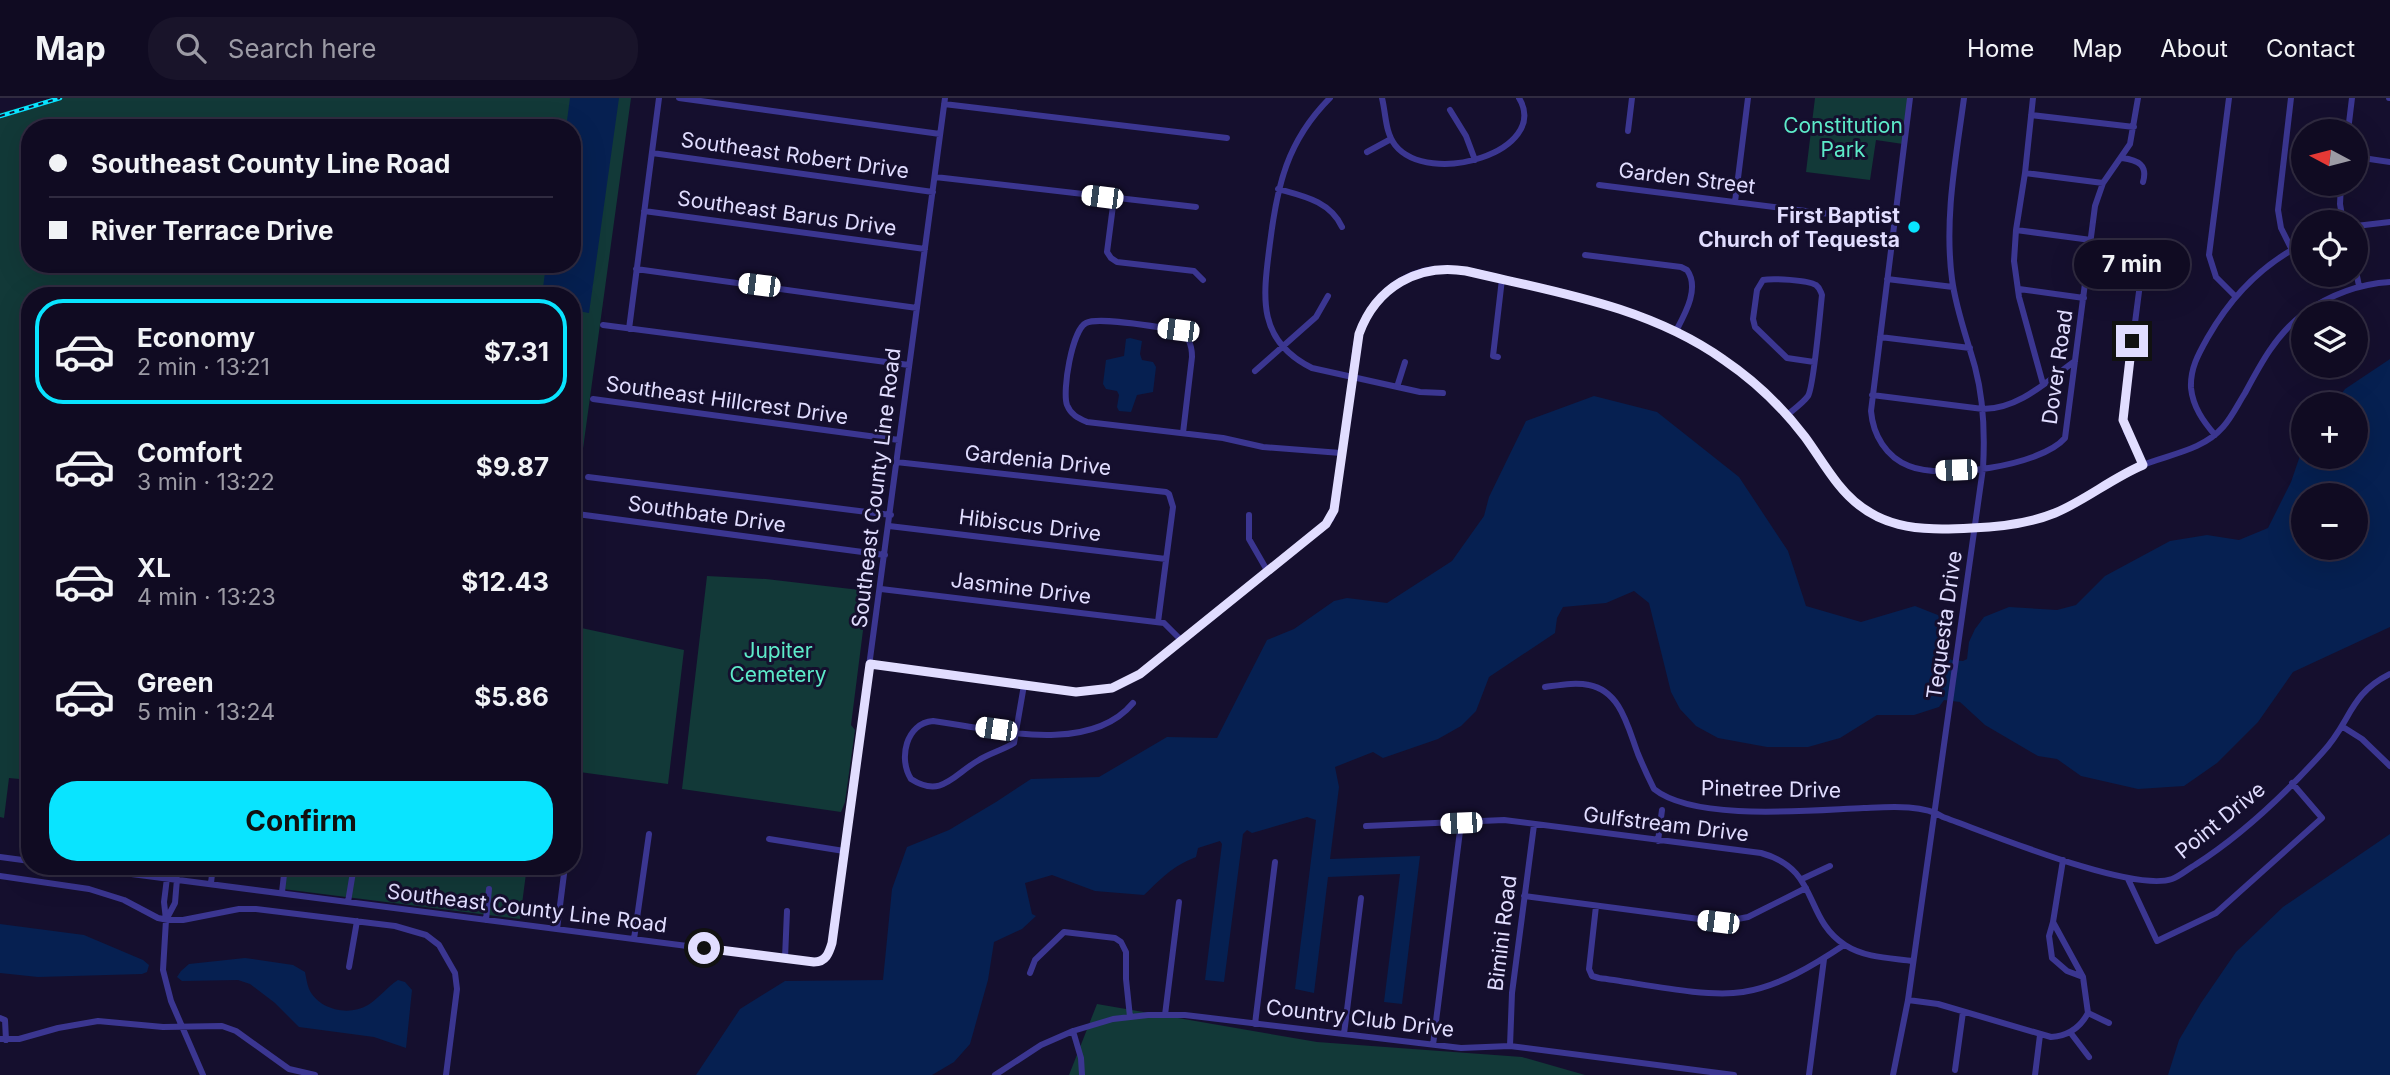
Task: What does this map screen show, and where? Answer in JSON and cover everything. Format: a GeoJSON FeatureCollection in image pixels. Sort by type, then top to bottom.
{"type":"FeatureCollection","features":[{"type":"Feature","properties":{"kind":"street"},"geometry":{"type":"LineString","coordinates":[[629,329],[659,98]]}},
{"type":"Feature","properties":{"kind":"street"},"geometry":{"type":"LineString","coordinates":[[679,98],[940,134]]}},
{"type":"Feature","properties":{"kind":"street"},"geometry":{"type":"LineString","coordinates":[[1382,98],[1391,139],[1403,153],[1425,162],[1452,164],[1475,160],[1500,149],[1516,136],[1522,126],[1524,111],[1519,98]]}},
{"type":"Feature","properties":{"kind":"street"},"geometry":{"type":"LineString","coordinates":[[1628,131],[1632,98]]}},
{"type":"Feature","properties":{"kind":"street"},"geometry":{"type":"LineString","coordinates":[[1735,202],[1748,98]]}},
{"type":"Feature","properties":{"kind":"street","name":"Dover Road"},"geometry":{"type":"LineString","coordinates":[[1910,98],[1872,395],[1872,420],[1877,436],[1887,450],[1900,461],[1928,471],[1983,468],[2024,461],[2063,441],[2066,435],[2095,206],[2103,184],[2130,144],[2138,98]]}},
{"type":"Feature","properties":{"kind":"street","name":"Tequesta Drive"},"geometry":{"type":"LineString","coordinates":[[1893,1075],[1908,1000],[1936,812],[1983,468],[1983,409],[1953,287],[1949,220],[1964,98]]}},
{"type":"Feature","properties":{"kind":"street"},"geometry":{"type":"LineString","coordinates":[[2033,98],[2014,261],[2043,384]]}},
{"type":"Feature","properties":{"kind":"street"},"geometry":{"type":"LineString","coordinates":[[2229,98],[2209,255],[2217,277],[2235,296]]}},
{"type":"Feature","properties":{"kind":"street"},"geometry":{"type":"LineString","coordinates":[[2291,98],[2278,210],[2281,228],[2291,248]]}},
{"type":"Feature","properties":{"kind":"street"},"geometry":{"type":"LineString","coordinates":[[2350,119],[2353,98]]}},
{"type":"Feature","properties":{"kind":"street"},"geometry":{"type":"LineString","coordinates":[[1328,99],[1294,145],[1278,189],[1264,297],[1270,325],[1283,347],[1312,368],[1420,392],[1443,393]]}},
{"type":"Feature","properties":{"kind":"street"},"geometry":{"type":"LineString","coordinates":[[945,101],[1227,138]]}},
{"type":"Feature","properties":{"kind":"street","name":"Southeast County Line Road"},"geometry":{"type":"LineString","coordinates":[[137,875],[818,962],[828,955],[832,943],[886,554],[945,101]]}},
{"type":"Feature","properties":{"kind":"street"},"geometry":{"type":"LineString","coordinates":[[1450,110],[1466,136],[1475,160]]}},
{"type":"Feature","properties":{"kind":"street"},"geometry":{"type":"LineString","coordinates":[[1524,111],[1533,110]]}},
{"type":"Feature","properties":{"kind":"street"},"geometry":{"type":"LineString","coordinates":[[2031,115],[2134,127]]}},
{"type":"Feature","properties":{"kind":"street"},"geometry":{"type":"LineString","coordinates":[[1367,152],[1391,139]]}},
{"type":"Feature","properties":{"kind":"street","name":"Southeast Robert Drive"},"geometry":{"type":"LineString","coordinates":[[652,153],[933,192]]}},
{"type":"Feature","properties":{"kind":"street"},"geometry":{"type":"LineString","coordinates":[[2122,158],[2139,162],[2144,167],[2146,174],[2143,182]]}},
{"type":"Feature","properties":{"kind":"street"},"geometry":{"type":"LineString","coordinates":[[2368,159],[2390,162]]}},
{"type":"Feature","properties":{"kind":"street"},"geometry":{"type":"LineString","coordinates":[[2025,173],[2103,184]]}},
{"type":"Feature","properties":{"kind":"street"},"geometry":{"type":"LineString","coordinates":[[935,177],[1196,207]]}},
{"type":"Feature","properties":{"kind":"street","name":"Garden Street"},"geometry":{"type":"LineString","coordinates":[[1599,185],[1894,222]]}},
{"type":"Feature","properties":{"kind":"street"},"geometry":{"type":"LineString","coordinates":[[1278,189],[1324,205],[1337,217],[1342,227]]}},
{"type":"Feature","properties":{"kind":"street"},"geometry":{"type":"LineString","coordinates":[[1114,198],[1107,252],[1111,258],[1117,262],[1194,271],[1203,280]]}},
{"type":"Feature","properties":{"kind":"street","name":"Southeast Barus Drive"},"geometry":{"type":"LineString","coordinates":[[643,211],[925,249]]}},
{"type":"Feature","properties":{"kind":"street"},"geometry":{"type":"LineString","coordinates":[[2368,225],[2390,222]]}},
{"type":"Feature","properties":{"kind":"street"},"geometry":{"type":"LineString","coordinates":[[2016,230],[2091,240]]}},
{"type":"Feature","properties":{"kind":"street"},"geometry":{"type":"LineString","coordinates":[[2143,465],[2126,431],[2123,416],[2144,245]]}},
{"type":"Feature","properties":{"kind":"street"},"geometry":{"type":"LineString","coordinates":[[2215,435],[2194,403],[2192,373],[2199,352],[2235,296],[2263,270],[2291,251]]}},
{"type":"Feature","properties":{"kind":"street"},"geometry":{"type":"LineString","coordinates":[[1585,255],[1688,270],[1692,281],[1689,304],[1676,331]]}},
{"type":"Feature","properties":{"kind":"street"},"geometry":{"type":"LineString","coordinates":[[636,270],[917,308]]}},
{"type":"Feature","properties":{"kind":"street"},"geometry":{"type":"LineString","coordinates":[[870,664],[1076,692],[1112,688],[1140,674],[1330,519],[1334,510],[1356,345],[1365,319],[1378,299],[1399,282],[1424,271],[1466,271],[1502,279],[1625,310],[1676,331],[1705,347],[1741,373],[1787,415],[1845,493],[1863,508],[1886,521],[1921,530],[2010,525],[2055,513],[2143,465],[2189,450],[2215,435],[2232,415],[2273,345],[2291,326]]}},
{"type":"Feature","properties":{"kind":"street"},"geometry":{"type":"LineString","coordinates":[[1787,415],[1809,394],[1814,362],[1821,291],[1811,284],[1771,278],[1763,280],[1757,290],[1753,319],[1755,327],[1787,358],[1814,362]]}},
{"type":"Feature","properties":{"kind":"street"},"geometry":{"type":"LineString","coordinates":[[1498,357],[1493,356],[1502,279]]}},
{"type":"Feature","properties":{"kind":"street"},"geometry":{"type":"LineString","coordinates":[[1887,279],[1953,287]]}},
{"type":"Feature","properties":{"kind":"street"},"geometry":{"type":"LineString","coordinates":[[2368,285],[2390,282]]}},
{"type":"Feature","properties":{"kind":"street"},"geometry":{"type":"LineString","coordinates":[[2322,301],[2356,287]]}},
{"type":"Feature","properties":{"kind":"street"},"geometry":{"type":"LineString","coordinates":[[2019,289],[2084,298]]}},
{"type":"Feature","properties":{"kind":"street"},"geometry":{"type":"LineString","coordinates":[[1255,371],[1316,317],[1328,296]]}},
{"type":"Feature","properties":{"kind":"street"},"geometry":{"type":"LineString","coordinates":[[1183,433],[1192,357],[1192,346],[1184,334],[1178,330],[1104,321],[1086,323],[1074,339],[1066,393],[1067,404],[1077,418],[1087,422],[1223,438],[1263,447],[1341,453]]}},
{"type":"Feature","properties":{"kind":"street"},"geometry":{"type":"LineString","coordinates":[[603,325],[909,365]]}},
{"type":"Feature","properties":{"kind":"street"},"geometry":{"type":"LineString","coordinates":[[1880,337],[1969,348]]}},
{"type":"Feature","properties":{"kind":"street"},"geometry":{"type":"LineString","coordinates":[[1872,395],[1983,409],[1996,408],[2013,403],[2075,361]]}},
{"type":"Feature","properties":{"kind":"street"},"geometry":{"type":"LineString","coordinates":[[1397,387],[1405,362]]}},
{"type":"Feature","properties":{"kind":"street","name":"Southeast Hillcrest Drive"},"geometry":{"type":"LineString","coordinates":[[593,399],[899,440]]}},
{"type":"Feature","properties":{"kind":"street","name":"Gardenia Drive"},"geometry":{"type":"LineString","coordinates":[[896,462],[1163,491],[1170,494],[1172,508],[1166,559]]}},
{"type":"Feature","properties":{"kind":"street"},"geometry":{"type":"LineString","coordinates":[[588,477],[891,515]]}},
{"type":"Feature","properties":{"kind":"street","name":"Southbate Drive"},"geometry":{"type":"LineString","coordinates":[[581,515],[886,554]]}},
{"type":"Feature","properties":{"kind":"street"},"geometry":{"type":"LineString","coordinates":[[1249,515],[1249,539],[1268,572]]}},
{"type":"Feature","properties":{"kind":"street","name":"Hibiscus Drive"},"geometry":{"type":"LineString","coordinates":[[889,526],[1166,559]]}},
{"type":"Feature","properties":{"kind":"street"},"geometry":{"type":"LineString","coordinates":[[1166,559],[1158,622],[1170,627],[1182,641]]}},
{"type":"Feature","properties":{"kind":"street","name":"Jasmine Drive"},"geometry":{"type":"LineString","coordinates":[[881,589],[1158,622]]}},
{"type":"Feature","properties":{"kind":"street","name":"Point Drive"},"geometry":{"type":"LineString","coordinates":[[1936,812],[1943,817],[2063,860],[2128,879],[2153,881],[2173,878],[2215,853],[2292,783],[2322,754],[2343,727],[2361,694],[2390,674]]}},
{"type":"Feature","properties":{"kind":"street","name":"Pinetree Drive"},"geometry":{"type":"LineString","coordinates":[[1545,687],[1578,683],[1599,688],[1610,696],[1619,706],[1628,725],[1654,789],[1660,794],[1692,805],[1771,811],[1892,806],[1936,812]]}},
{"type":"Feature","properties":{"kind":"street"},"geometry":{"type":"LineString","coordinates":[[1024,685],[1018,732],[1014,743],[975,762],[941,785],[921,785],[911,779],[905,761],[909,737],[915,727],[925,722],[1018,732],[1046,736],[1092,730],[1112,722],[1133,703]]}},
{"type":"Feature","properties":{"kind":"street"},"geometry":{"type":"LineString","coordinates":[[2343,727],[2362,739],[2390,766]]}},
{"type":"Feature","properties":{"kind":"street"},"geometry":{"type":"LineString","coordinates":[[2128,879],[2157,941],[2216,913],[2322,818],[2292,783]]}},
{"type":"Feature","properties":{"kind":"street"},"geometry":{"type":"LineString","coordinates":[[1658,841],[1662,810]]}},
{"type":"Feature","properties":{"kind":"street","name":"Gulfstream Drive"},"geometry":{"type":"LineString","coordinates":[[1366,826],[1504,820],[1761,853],[1785,863],[1802,879],[1825,925],[1844,945]]}},
{"type":"Feature","properties":{"kind":"street"},"geometry":{"type":"LineString","coordinates":[[1433,1045],[1461,823]]}},
{"type":"Feature","properties":{"kind":"street","name":"Bimini Road"},"geometry":{"type":"LineString","coordinates":[[1510,1046],[1512,993],[1534,825]]}},
{"type":"Feature","properties":{"kind":"street"},"geometry":{"type":"LineString","coordinates":[[634,939],[649,834]]}},
{"type":"Feature","properties":{"kind":"street"},"geometry":{"type":"LineString","coordinates":[[769,839],[845,848]]}},
{"type":"Feature","properties":{"kind":"street"},"geometry":{"type":"LineString","coordinates":[[0,857],[21,860]]}},
{"type":"Feature","properties":{"kind":"street"},"geometry":{"type":"LineString","coordinates":[[2063,860],[2049,936],[2052,958],[2067,971],[2083,977]]}},
{"type":"Feature","properties":{"kind":"street"},"geometry":{"type":"LineString","coordinates":[[1255,1024],[1275,862]]}},
{"type":"Feature","properties":{"kind":"street"},"geometry":{"type":"LineString","coordinates":[[1802,879],[1830,866]]}},
{"type":"Feature","properties":{"kind":"street"},"geometry":{"type":"LineString","coordinates":[[211,883],[212,875]]}},
{"type":"Feature","properties":{"kind":"street"},"geometry":{"type":"LineString","coordinates":[[282,892],[284,875]]}},
{"type":"Feature","properties":{"kind":"street"},"geometry":{"type":"LineString","coordinates":[[348,902],[352,875]]}},
{"type":"Feature","properties":{"kind":"street"},"geometry":{"type":"LineString","coordinates":[[557,929],[564,875]]}},
{"type":"Feature","properties":{"kind":"street"},"geometry":{"type":"LineString","coordinates":[[0,876],[89,889],[124,900],[166,920],[183,920],[247,909],[357,921],[411,929],[426,935],[439,945],[449,958],[455,973],[457,989],[446,1075]]}},
{"type":"Feature","properties":{"kind":"street"},"geometry":{"type":"LineString","coordinates":[[167,878],[163,970],[171,1001],[203,1075]]}},
{"type":"Feature","properties":{"kind":"street"},"geometry":{"type":"LineString","coordinates":[[166,920],[175,903],[177,879]]}},
{"type":"Feature","properties":{"kind":"street"},"geometry":{"type":"LineString","coordinates":[[1524,897],[1718,922],[1748,917],[1806,888]]}},
{"type":"Feature","properties":{"kind":"street"},"geometry":{"type":"LineString","coordinates":[[486,920],[489,889]]}},
{"type":"Feature","properties":{"kind":"street"},"geometry":{"type":"LineString","coordinates":[[1344,1034],[1361,898]]}},
{"type":"Feature","properties":{"kind":"street"},"geometry":{"type":"LineString","coordinates":[[1165,1015],[1179,902]]}},
{"type":"Feature","properties":{"kind":"street"},"geometry":{"type":"LineString","coordinates":[[1596,906],[1588,965],[1592,976],[1599,978],[1705,992],[1734,993],[1767,986],[1824,959],[1844,945],[1871,956],[1913,961]]}},
{"type":"Feature","properties":{"kind":"street"},"geometry":{"type":"LineString","coordinates":[[785,958],[787,911]]}},
{"type":"Feature","properties":{"kind":"street"},"geometry":{"type":"LineString","coordinates":[[349,967],[357,921]]}},
{"type":"Feature","properties":{"kind":"street"},"geometry":{"type":"LineString","coordinates":[[2053,922],[2083,977],[2088,1013]]}},
{"type":"Feature","properties":{"kind":"street"},"geometry":{"type":"LineString","coordinates":[[1030,973],[1035,960],[1063,932],[1115,938],[1126,952],[1130,1017]]}},
{"type":"Feature","properties":{"kind":"street"},"geometry":{"type":"LineString","coordinates":[[776,957],[785,937]]}},
{"type":"Feature","properties":{"kind":"street"},"geometry":{"type":"LineString","coordinates":[[1809,1075],[1824,959]]}},
{"type":"Feature","properties":{"kind":"street"},"geometry":{"type":"LineString","coordinates":[[1908,1000],[2055,1037],[2070,1032],[2088,1013]]}},
{"type":"Feature","properties":{"kind":"street"},"geometry":{"type":"LineString","coordinates":[[1955,1070],[1963,1012]]}},
{"type":"Feature","properties":{"kind":"street"},"geometry":{"type":"LineString","coordinates":[[2088,1013],[2109,1023]]}},
{"type":"Feature","properties":{"kind":"street","name":"Country Club Drive"},"geometry":{"type":"LineString","coordinates":[[995,1075],[1041,1045],[1073,1031],[1130,1017],[1165,1015],[1433,1045],[1476,1048],[1510,1046],[1734,1075]]}},
{"type":"Feature","properties":{"kind":"street"},"geometry":{"type":"LineString","coordinates":[[0,1018],[5,1020],[6,1024],[3,1039],[19,1039],[98,1021],[156,1027],[227,1027],[289,1069],[315,1075]]}},
{"type":"Feature","properties":{"kind":"street"},"geometry":{"type":"LineString","coordinates":[[1073,1031],[1082,1058],[1082,1075]]}},
{"type":"Feature","properties":{"kind":"street"},"geometry":{"type":"LineString","coordinates":[[2070,1032],[2089,1057]]}},
{"type":"Feature","properties":{"kind":"street"},"geometry":{"type":"LineString","coordinates":[[2035,1075],[2040,1035]]}},
{"type":"Feature","properties":{"kind":"green space"},"geometry":{"type":"Polygon","coordinates":[[[52,98],[631,98],[581,463],[581,287],[21,287],[21,779],[9,778],[4,818],[0,817],[0,113],[52,98]]]}},
{"type":"Feature","properties":{"kind":"green space","name":"Constitution Park"},"geometry":{"type":"Polygon","coordinates":[[[1815,98],[1909,98],[1903,144],[1876,140],[1870,180],[1806,172],[1815,98]]]}},
{"type":"Feature","properties":{"kind":"green space","name":"Jupiter Cemetery"},"geometry":{"type":"Polygon","coordinates":[[[707,576],[766,579],[868,591],[851,725],[855,730],[845,802],[841,812],[682,789],[707,576]]]}},
{"type":"Feature","properties":{"kind":"green space"},"geometry":{"type":"Polygon","coordinates":[[[581,628],[684,650],[668,784],[581,772],[581,628]]]}},
{"type":"Feature","properties":{"kind":"green space"},"geometry":{"type":"Polygon","coordinates":[[[285,875],[526,875],[520,919],[283,889],[285,875]]]}},
{"type":"Feature","properties":{"kind":"green space"},"geometry":{"type":"Polygon","coordinates":[[[1097,1004],[1317,1042],[1522,1057],[1585,1075],[1069,1075],[1097,1004]]]}},
{"type":"Feature","properties":{"kind":"water"},"geometry":{"type":"Polygon","coordinates":[[[570,98],[619,98],[589,313],[581,312],[581,287],[543,287],[545,273],[581,273],[581,119],[567,119],[570,98]]]}},
{"type":"Feature","properties":{"kind":"water"},"geometry":{"type":"Polygon","coordinates":[[[1126,339],[1142,341],[1142,360],[1153,362],[1156,367],[1153,392],[1137,395],[1131,412],[1119,411],[1117,391],[1106,389],[1103,384],[1106,360],[1124,356],[1126,339]]]}},
{"type":"Feature","properties":{"kind":"water"},"geometry":{"type":"Polygon","coordinates":[[[2390,359],[2390,627],[2293,672],[2258,722],[2217,763],[2184,786],[2138,789],[2081,776],[2057,759],[2038,756],[1985,725],[1960,702],[1944,700],[1939,707],[1914,715],[1877,715],[1840,738],[1808,747],[1767,747],[1718,738],[1696,726],[1680,709],[1671,692],[1649,603],[1634,591],[1606,603],[1563,607],[1557,618],[1555,633],[1489,677],[1476,711],[1461,726],[1438,739],[1383,758],[1373,752],[1335,767],[1339,787],[1330,859],[1420,856],[1402,1004],[1384,1002],[1400,874],[1328,877],[1314,993],[1295,989],[1316,820],[1307,817],[1252,833],[1247,830],[1243,834],[1224,982],[1205,980],[1222,844],[1220,841],[1198,848],[1196,857],[1173,869],[1144,895],[1095,891],[1052,875],[1025,883],[1032,914],[1036,916],[1022,929],[994,942],[988,980],[970,1044],[954,1062],[932,1075],[696,1075],[740,1009],[785,981],[883,980],[892,889],[907,847],[949,830],[1031,779],[1099,777],[1167,737],[1217,738],[1267,640],[1294,629],[1334,601],[1347,598],[1387,603],[1452,561],[1484,516],[1489,497],[1526,421],[1594,396],[1657,412],[1739,477],[1788,551],[1806,606],[1861,622],[1915,606],[1953,621],[1947,653],[1951,660],[1963,661],[1967,659],[1969,642],[1975,629],[1984,617],[2009,607],[2057,610],[2076,605],[2105,576],[2170,541],[2207,535],[2239,540],[2268,528],[2295,469],[2368,469],[2368,392],[2343,392],[2362,378],[2368,378],[2368,374],[2390,359]]]}},
{"type":"Feature","properties":{"kind":"water"},"geometry":{"type":"Polygon","coordinates":[[[2390,834],[2390,1075],[2168,1075],[2179,1040],[2236,952],[2283,907],[2390,834]]]}},
{"type":"Feature","properties":{"kind":"water"},"geometry":{"type":"Polygon","coordinates":[[[0,924],[84,935],[143,960],[149,965],[147,972],[38,977],[0,973],[0,924]]]}},
{"type":"Feature","properties":{"kind":"water"},"geometry":{"type":"Polygon","coordinates":[[[245,958],[293,965],[305,972],[313,996],[334,1009],[360,1009],[398,980],[405,982],[412,990],[406,1048],[374,1037],[299,1027],[275,1003],[250,984],[238,980],[182,981],[177,977],[189,964],[245,958]]]}},
{"type":"Feature","properties":{"kind":"railway"},"geometry":{"type":"LineString","coordinates":[[0,116],[60,98]]}},
{"type":"Feature","properties":{"kind":"place","name":"First Baptist Church of Tequesta"},"geometry":{"type":"Point","coordinates":[1914,227]}},
{"type":"Feature","properties":{"kind":"route"},"geometry":{"type":"LineString","coordinates":[[704,948],[814,962],[821,961],[828,955],[832,943],[870,664],[1076,692],[1112,688],[1140,674],[1326,524],[1334,510],[1356,345],[1361,326],[1378,299],[1392,286],[1413,275],[1443,269],[1466,271],[1605,304],[1676,331],[1724,360],[1773,401],[1804,436],[1836,483],[1855,502],[1886,521],[1921,530],[1995,527],[2040,518],[2069,506],[2143,465],[2123,420],[2132,341]]}}]}
